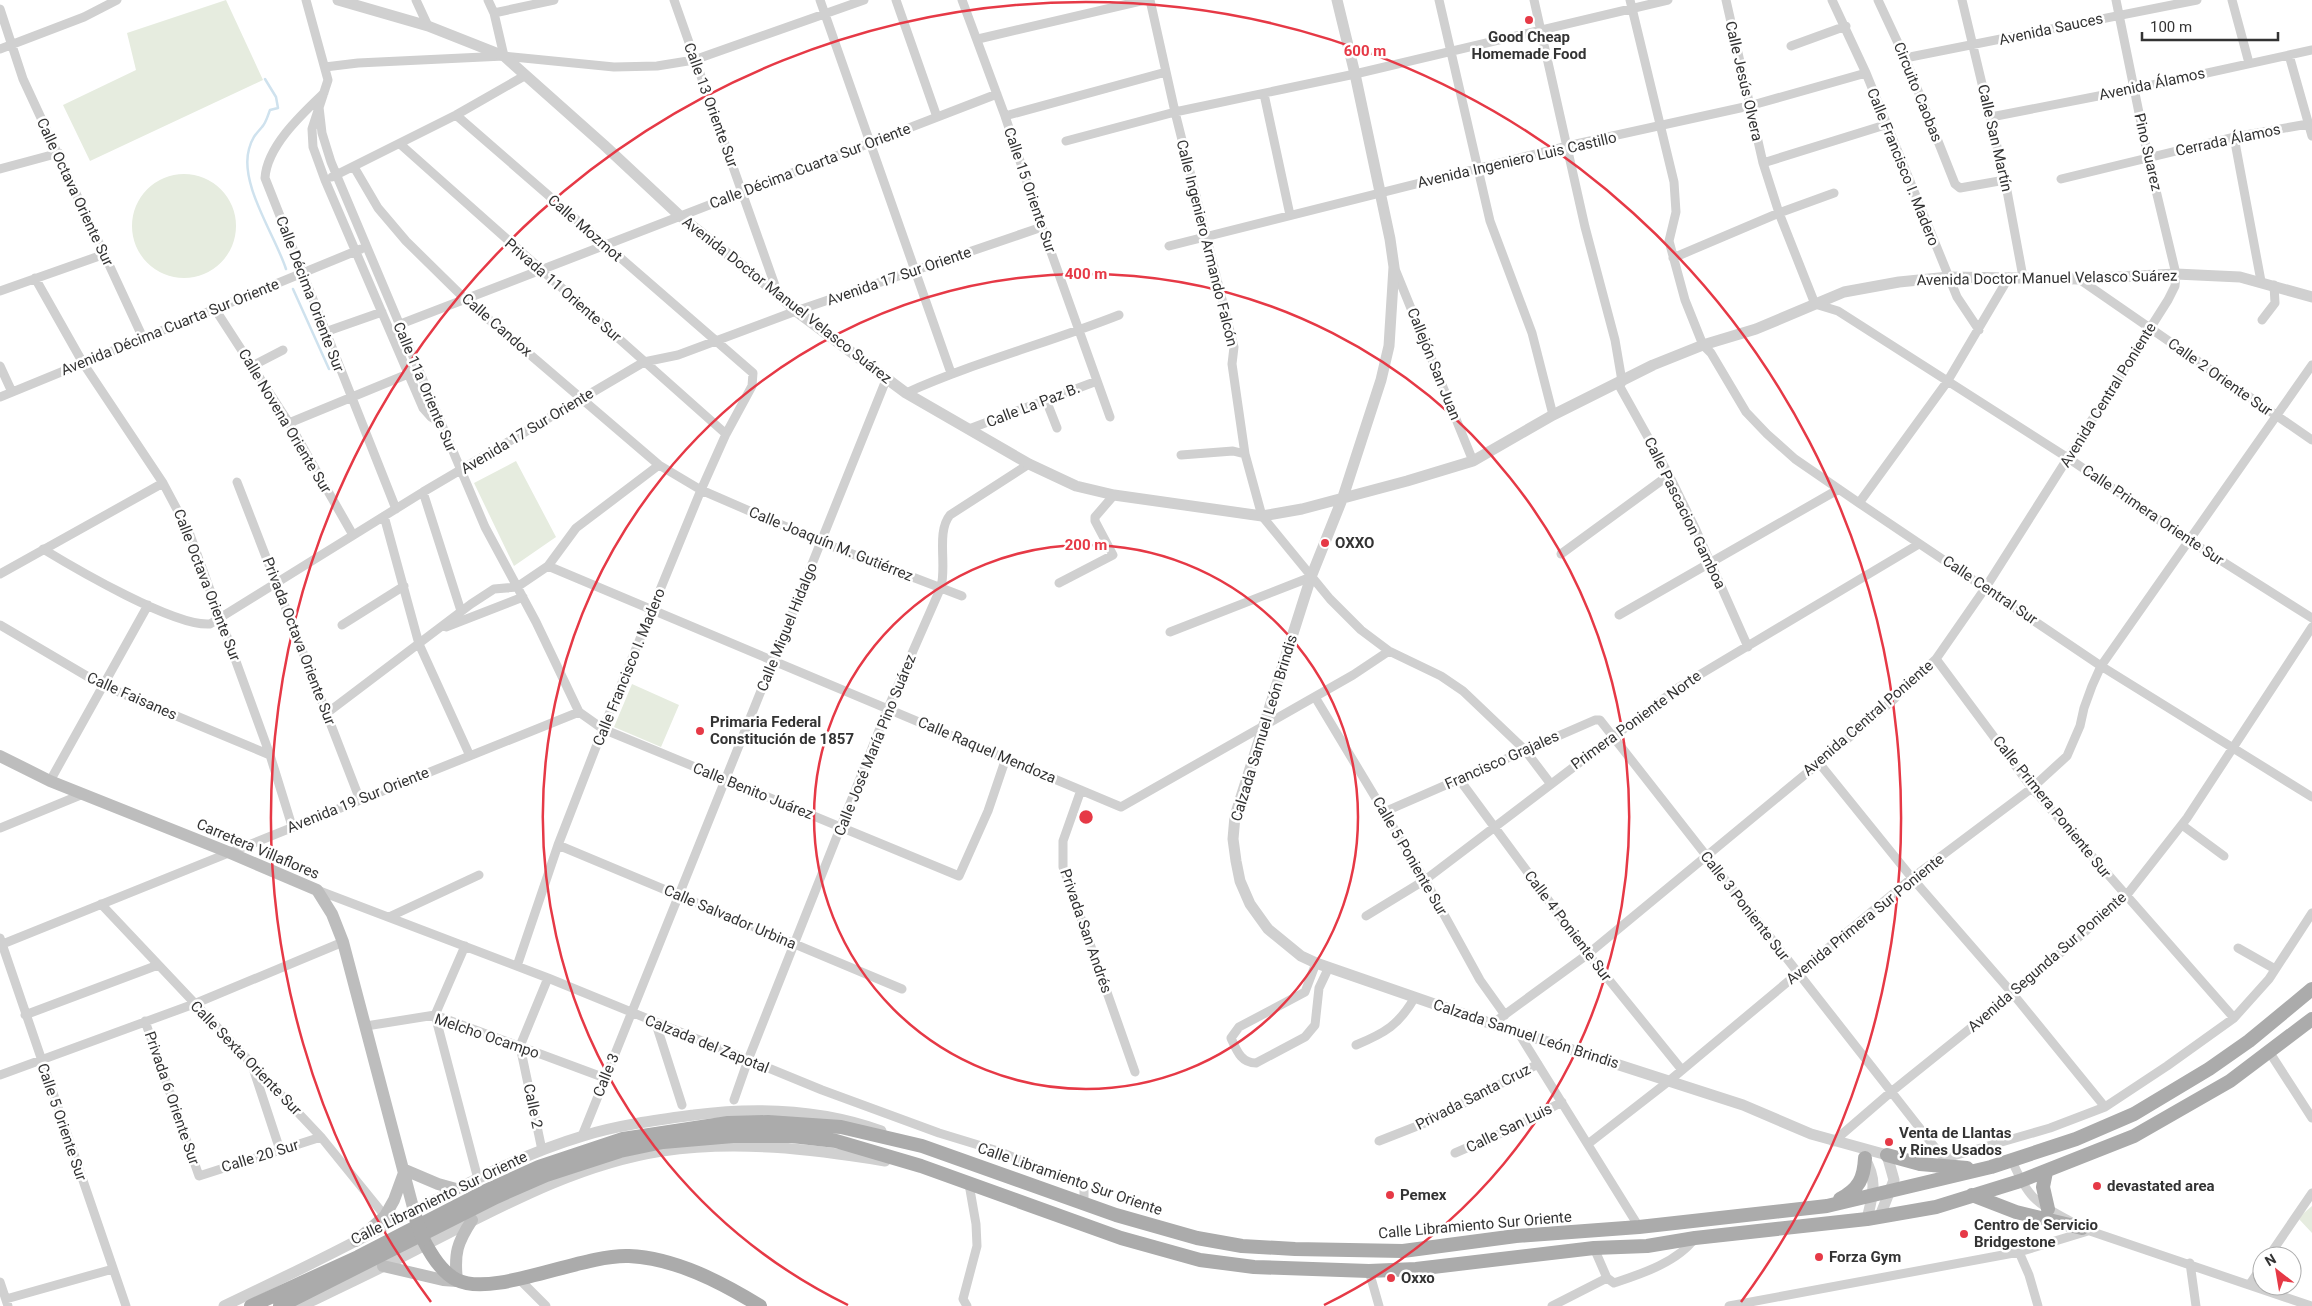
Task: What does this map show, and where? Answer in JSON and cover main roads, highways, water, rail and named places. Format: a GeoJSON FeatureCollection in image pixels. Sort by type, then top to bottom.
{"type":"FeatureCollection","features":[{"type":"Feature","properties":{"kind":"main road","name":"Carretera Villaflores"},"geometry":{"type":"LineString","coordinates":[[0,756],[50,782],[228,852],[316,890],[332,914],[343,942],[414,1212]]}},
{"type":"Feature","properties":{"kind":"main road","name":"Calle Libramiento Sur Oriente"},"geometry":{"type":"LineString","coordinates":[[251,1306],[539,1167],[623,1139],[728,1123],[768,1122],[841,1128],[922,1146],[1116,1215],[1197,1238],[1242,1246],[1295,1250],[1403,1251],[1516,1236],[1639,1227],[1827,1206],[2012,1161],[2076,1139],[2134,1114],[2249,1041],[2312,989]]}},
{"type":"Feature","properties":{"kind":"main road","name":"Calle Libramiento Sur Oriente"},"geometry":{"type":"LineString","coordinates":[[280,1306],[496,1197],[582,1162],[663,1142],[733,1136],[792,1136],[836,1141],[921,1166],[1121,1238],[1200,1260],[1254,1268],[1369,1272],[1594,1248],[1647,1246],[1695,1238],[1874,1218],[1936,1207],[2020,1181],[2134,1136],[2230,1081],[2270,1053],[2312,1019]]}},
{"type":"Feature","properties":{"kind":"main road"},"geometry":{"type":"LineString","coordinates":[[1827,1206],[1850,1194],[1860,1183],[1864,1176],[1861,1152]]}},
{"type":"Feature","properties":{"kind":"main road"},"geometry":{"type":"LineString","coordinates":[[1887,1155],[1920,1164],[1947,1163],[1990,1167]]}},
{"type":"Feature","properties":{"kind":"main road"},"geometry":{"type":"LineString","coordinates":[[356,1241],[385,1216],[394,1200],[404,1170],[456,1189]]}},
{"type":"Feature","properties":{"kind":"main road"},"geometry":{"type":"LineString","coordinates":[[2046,1172],[2043,1187],[2048,1209]]}},
{"type":"Feature","properties":{"kind":"main road"},"geometry":{"type":"LineString","coordinates":[[1972,1195],[2016,1212],[2085,1230]]}},
{"type":"Feature","properties":{"kind":"main road"},"geometry":{"type":"LineString","coordinates":[[414,1212],[425,1242],[436,1261],[457,1280]]}},
{"type":"Feature","properties":{"kind":"main road"},"geometry":{"type":"LineString","coordinates":[[457,1280],[456,1248],[472,1220]]}},
{"type":"Feature","properties":{"kind":"main road"},"geometry":{"type":"LineString","coordinates":[[383,1266],[443,1280],[457,1280],[480,1284],[499,1283],[586,1261],[629,1256],[683,1267],[740,1294],[760,1306]]}},
{"type":"Feature","properties":{"kind":"waterway"},"geometry":{"type":"LineString","coordinates":[[265,79],[276,97],[278,108],[270,110],[265,123],[253,139],[247,163],[253,193],[286,269]]}},
{"type":"Feature","properties":{"kind":"waterway"},"geometry":{"type":"LineString","coordinates":[[293,289],[329,369]]}},
{"type":"Feature","properties":{"kind":"place","name":"Good Cheap Homemade Food"},"geometry":{"type":"Point","coordinates":[1529,20]}},
{"type":"Feature","properties":{"kind":"place","name":"OXXO"},"geometry":{"type":"Point","coordinates":[1325,543]}},
{"type":"Feature","properties":{"kind":"place","name":"Primaria Federal Constitución de 1857"},"geometry":{"type":"Point","coordinates":[700,731]}},
{"type":"Feature","properties":{"kind":"place","name":"Venta de Llantas y Rines Usados"},"geometry":{"type":"Point","coordinates":[1889,1142]}},
{"type":"Feature","properties":{"kind":"place","name":"devastated area"},"geometry":{"type":"Point","coordinates":[2097,1186]}},
{"type":"Feature","properties":{"kind":"place","name":"Pemex"},"geometry":{"type":"Point","coordinates":[1390,1195]}},
{"type":"Feature","properties":{"kind":"place","name":"Centro de Servicio Bridgestone"},"geometry":{"type":"Point","coordinates":[1964,1234]}},
{"type":"Feature","properties":{"kind":"place","name":"Forza Gym"},"geometry":{"type":"Point","coordinates":[1819,1257]}},
{"type":"Feature","properties":{"kind":"place","name":"Oxxo"},"geometry":{"type":"Point","coordinates":[1391,1278]}}]}
